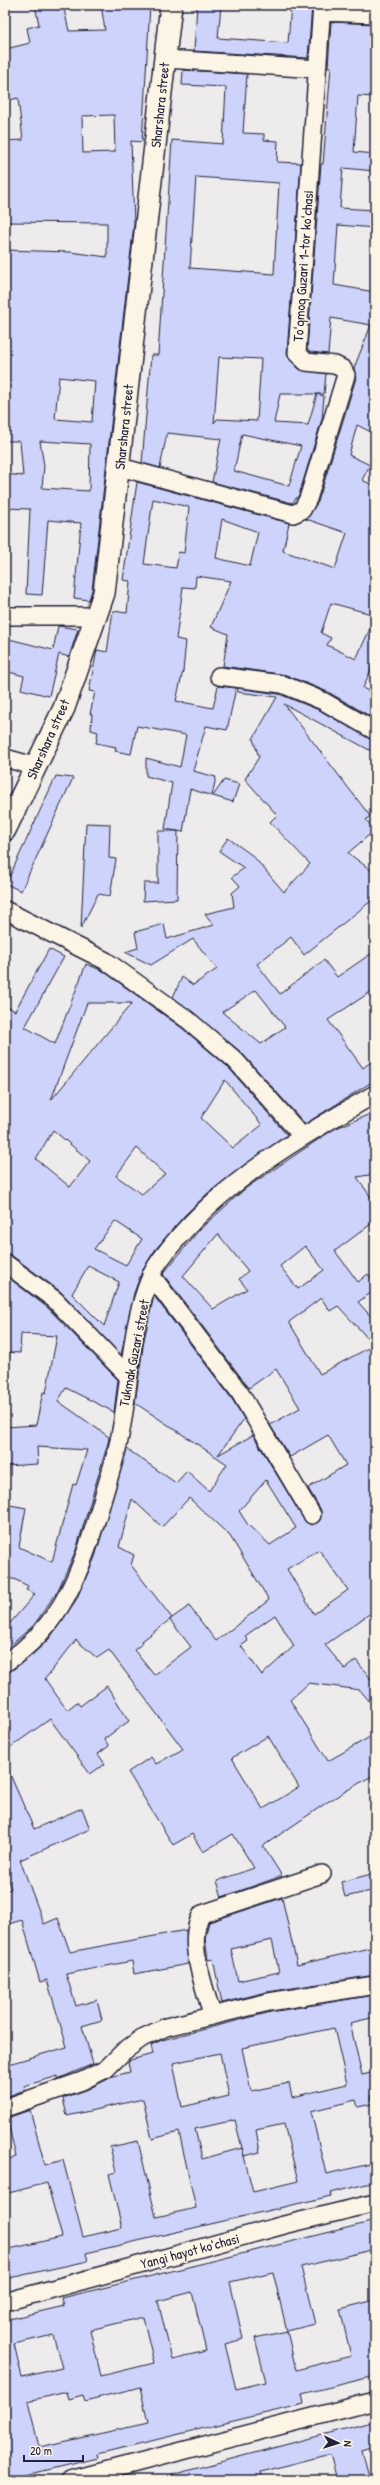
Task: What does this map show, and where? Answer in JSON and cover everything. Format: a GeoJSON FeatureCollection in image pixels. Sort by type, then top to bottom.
{"type":"FeatureCollection","features":[{"type":"Feature","properties":{"kind":"street","name":"Sharshara street"},"geometry":{"type":"LineString","coordinates":[[5,830],[37,767],[64,708],[104,592],[120,467],[171,5]]}},
{"type":"Feature","properties":{"kind":"street"},"geometry":{"type":"LineString","coordinates":[[322,8],[375,14]]}},
{"type":"Feature","properties":{"kind":"street","name":"Toʻqmoq Guzari 1-tor koʻchasi"},"geometry":{"type":"LineString","coordinates":[[120,467],[293,514],[302,510],[346,375],[343,369],[335,365],[306,362],[297,353],[322,8]]}},
{"type":"Feature","properties":{"kind":"street"},"geometry":{"type":"LineString","coordinates":[[166,59],[317,69]]}},
{"type":"Feature","properties":{"kind":"street"},"geometry":{"type":"LineString","coordinates":[[5,616],[96,616]]}},
{"type":"Feature","properties":{"kind":"street"},"geometry":{"type":"LineString","coordinates":[[219,676],[282,684],[323,701],[375,731]]}},
{"type":"Feature","properties":{"kind":"street"},"geometry":{"type":"LineString","coordinates":[[5,758],[37,767]]}},
{"type":"Feature","properties":{"kind":"street"},"geometry":{"type":"LineString","coordinates":[[5,910],[106,961],[188,1020],[235,1060],[302,1136]]}},
{"type":"Feature","properties":{"kind":"street","name":"Tukmak Guzari street"},"geometry":{"type":"LineString","coordinates":[[5,1663],[37,1637],[54,1618],[68,1596],[81,1568],[118,1445],[127,1375],[137,1320],[151,1275],[182,1233],[213,1202],[302,1136],[375,1094]]}},
{"type":"Feature","properties":{"kind":"street"},"geometry":{"type":"LineString","coordinates":[[5,1263],[55,1300],[127,1375]]}},
{"type":"Feature","properties":{"kind":"street"},"geometry":{"type":"LineString","coordinates":[[151,1275],[240,1393],[312,1515]]}},
{"type":"Feature","properties":{"kind":"street"},"geometry":{"type":"LineString","coordinates":[[212,2015],[195,1948],[196,1924],[202,1914],[322,1874]]}},
{"type":"Feature","properties":{"kind":"street"},"geometry":{"type":"LineString","coordinates":[[5,2108],[82,2081],[106,2069],[142,2038],[166,2027],[269,2002],[375,1986]]}},
{"type":"Feature","properties":{"kind":"street","name":"Yangi hayot koʻchasi"},"geometry":{"type":"LineString","coordinates":[[5,2302],[284,2225],[375,2203]]}},
{"type":"Feature","properties":{"kind":"street"},"geometry":{"type":"LineString","coordinates":[[70,2480],[375,2401]]}},
{"type":"Feature","properties":{"kind":"building"},"geometry":{"type":"Polygon","coordinates":[[[35,5],[63,5],[69,31],[105,30],[101,5],[150,5],[142,142],[131,141],[134,224],[92,590],[89,600],[74,598],[81,523],[48,520],[42,595],[26,594],[30,509],[5,508],[5,474],[23,476],[20,441],[5,441],[5,250],[70,252],[107,257],[107,223],[5,222],[5,141],[23,140],[18,98],[5,101],[5,66],[10,65],[6,49],[30,43],[27,28],[39,25],[35,5]],[[114,115],[82,116],[83,153],[115,152],[114,115]],[[59,377],[55,419],[92,422],[95,381],[59,377]],[[40,441],[44,466],[42,488],[89,491],[90,444],[40,441]]]}},
{"type":"Feature","properties":{"kind":"building"},"geometry":{"type":"Polygon","coordinates":[[[197,5],[221,5],[218,38],[288,43],[291,5],[312,5],[308,58],[194,51],[197,5]]]}},
{"type":"Feature","properties":{"kind":"building"},"geometry":{"type":"Polygon","coordinates":[[[331,22],[375,24],[375,97],[358,96],[354,152],[375,154],[375,171],[343,168],[340,208],[375,210],[375,228],[338,225],[334,285],[375,292],[375,434],[357,425],[349,455],[370,465],[362,480],[375,486],[375,615],[331,603],[321,633],[331,638],[327,645],[356,659],[375,618],[375,660],[363,688],[375,695],[375,719],[328,692],[286,675],[223,666],[228,634],[211,627],[231,581],[196,576],[195,588],[183,587],[176,639],[186,641],[183,671],[176,701],[213,708],[218,686],[236,688],[227,730],[206,726],[193,771],[216,777],[212,796],[190,789],[183,832],[165,829],[172,783],[146,776],[146,758],[180,767],[186,735],[137,726],[131,754],[115,751],[116,747],[96,743],[98,732],[91,730],[92,714],[90,714],[95,692],[89,691],[97,650],[107,652],[113,611],[127,613],[130,581],[123,580],[137,482],[289,523],[283,551],[335,569],[347,533],[306,519],[318,502],[356,378],[354,368],[371,325],[331,318],[328,354],[311,352],[307,349],[321,164],[323,164],[331,67],[328,67],[331,22]],[[153,499],[144,564],[176,568],[179,552],[184,553],[189,507],[153,499]],[[222,519],[216,558],[250,566],[258,532],[222,519]]]}},
{"type":"Feature","properties":{"kind":"building"},"geometry":{"type":"Polygon","coordinates":[[[183,70],[247,74],[243,133],[264,134],[264,140],[278,141],[277,162],[301,163],[287,353],[290,360],[299,369],[326,374],[324,394],[317,394],[324,396],[322,419],[299,495],[292,503],[212,482],[221,439],[167,433],[160,468],[142,463],[151,355],[158,355],[172,140],[223,144],[226,87],[182,85],[183,70]],[[196,177],[190,268],[274,274],[279,183],[196,177]],[[219,357],[214,423],[217,419],[257,421],[261,359],[219,357]],[[280,394],[274,423],[308,425],[317,394],[280,394]],[[242,434],[234,471],[289,486],[301,446],[242,434]]]}},
{"type":"Feature","properties":{"kind":"building"},"geometry":{"type":"Polygon","coordinates":[[[58,626],[78,629],[69,657],[59,654],[49,696],[21,689],[24,676],[5,671],[5,638],[53,650],[58,626]]]}},
{"type":"Feature","properties":{"kind":"building"},"geometry":{"type":"Polygon","coordinates":[[[237,688],[279,694],[319,710],[375,741],[375,753],[284,704],[370,816],[366,820],[375,830],[348,853],[375,873],[375,894],[370,899],[371,901],[304,955],[291,937],[257,964],[280,994],[324,960],[337,977],[375,951],[375,989],[328,1020],[363,1068],[375,1059],[375,1080],[305,1124],[241,1052],[173,997],[182,977],[193,985],[217,969],[193,939],[151,965],[125,952],[138,948],[135,932],[164,924],[167,939],[214,925],[205,914],[234,907],[232,893],[240,886],[232,877],[244,868],[219,851],[228,838],[253,856],[284,892],[310,864],[270,822],[277,815],[245,779],[259,757],[253,739],[277,697],[238,692],[237,688]],[[256,990],[222,1012],[261,1044],[285,1027],[256,990]]]}},
{"type":"Feature","properties":{"kind":"building"},"geometry":{"type":"Polygon","coordinates":[[[56,776],[73,778],[21,891],[6,884],[56,776]]]}},
{"type":"Feature","properties":{"kind":"building"},"geometry":{"type":"Polygon","coordinates":[[[224,780],[239,784],[233,802],[213,796],[224,780]]]}},
{"type":"Feature","properties":{"kind":"building"},"geometry":{"type":"Polygon","coordinates":[[[86,823],[110,824],[109,858],[116,859],[110,896],[98,894],[81,928],[86,823]]]}},
{"type":"Feature","properties":{"kind":"building"},"geometry":{"type":"Polygon","coordinates":[[[158,831],[178,831],[177,899],[143,901],[144,883],[158,883],[158,831]]]}},
{"type":"Feature","properties":{"kind":"building"},"geometry":{"type":"Polygon","coordinates":[[[49,949],[64,957],[25,1027],[55,1044],[86,964],[103,971],[182,1028],[228,1067],[287,1135],[208,1193],[184,1216],[155,1250],[142,1271],[134,1293],[121,1355],[61,1292],[11,1255],[5,1253],[5,1005],[15,1011],[49,949]],[[87,1003],[51,1100],[132,1003],[87,1003]],[[225,1080],[201,1118],[233,1148],[262,1125],[225,1080]],[[53,1130],[36,1159],[70,1187],[90,1161],[53,1130]],[[137,1148],[116,1176],[142,1194],[165,1174],[137,1148]],[[115,1221],[94,1249],[126,1265],[142,1239],[115,1221]],[[88,1266],[72,1294],[104,1326],[119,1282],[88,1266]]]}},
{"type":"Feature","properties":{"kind":"building"},"geometry":{"type":"Polygon","coordinates":[[[375,1112],[375,1174],[357,1177],[375,1203],[375,1221],[335,1251],[358,1282],[368,1274],[375,1283],[375,1290],[358,1302],[375,1321],[375,1610],[325,1645],[345,1669],[356,1660],[375,1684],[375,1708],[360,1690],[309,1683],[290,1700],[328,1761],[375,1734],[375,1774],[329,1801],[263,1846],[282,1876],[222,1897],[217,1881],[254,1868],[233,1834],[203,1852],[192,1834],[173,1845],[128,1772],[151,1757],[156,1764],[183,1749],[109,1650],[97,1658],[76,1640],[45,1679],[67,1710],[77,1702],[80,1706],[107,1686],[129,1721],[104,1739],[109,1746],[98,1754],[105,1764],[90,1774],[50,1719],[5,1751],[5,1673],[11,1671],[31,1656],[49,1639],[76,1600],[95,1557],[127,1449],[176,1483],[187,1471],[209,1491],[227,1464],[135,1403],[144,1340],[154,1296],[232,1399],[244,1419],[218,1455],[253,1435],[304,1520],[312,1525],[320,1520],[321,1510],[308,1488],[346,1465],[328,1435],[290,1457],[270,1425],[300,1408],[276,1369],[249,1388],[163,1274],[199,1230],[246,1188],[334,1129],[375,1112]],[[218,1234],[183,1276],[213,1309],[247,1289],[239,1279],[248,1271],[218,1234]],[[305,1246],[280,1266],[298,1289],[324,1270],[305,1246]],[[321,1298],[289,1322],[320,1374],[374,1345],[338,1306],[330,1311],[321,1298]],[[266,1480],[239,1511],[248,1525],[270,1545],[296,1528],[266,1480]],[[189,1498],[162,1527],[132,1499],[119,1547],[134,1555],[131,1565],[172,1618],[189,1606],[216,1641],[269,1600],[230,1536],[189,1498]],[[319,1550],[287,1569],[314,1614],[348,1590],[319,1550]],[[275,1615],[245,1636],[248,1641],[241,1646],[262,1675],[294,1646],[275,1615]],[[172,1618],[142,1641],[143,1643],[134,1650],[154,1675],[191,1647],[170,1620],[172,1618]],[[268,1736],[232,1758],[263,1809],[299,1787],[268,1736]]]}},
{"type":"Feature","properties":{"kind":"building"},"geometry":{"type":"Polygon","coordinates":[[[5,1275],[48,1308],[118,1380],[114,1412],[66,1388],[58,1401],[109,1437],[108,1443],[76,1550],[58,1590],[34,1625],[5,1650],[5,1629],[35,1594],[26,1590],[28,1586],[14,1579],[5,1579],[5,1504],[26,1508],[19,1547],[52,1562],[73,1484],[76,1485],[87,1450],[37,1447],[38,1464],[5,1466],[5,1427],[36,1425],[43,1392],[46,1393],[57,1336],[21,1334],[20,1353],[5,1352],[5,1275]]]}},
{"type":"Feature","properties":{"kind":"building"},"geometry":{"type":"Polygon","coordinates":[[[5,1763],[34,1829],[82,1808],[90,1829],[20,1860],[44,1924],[58,1918],[70,1952],[186,1930],[188,1964],[134,1974],[132,1961],[66,1974],[76,2006],[97,2000],[102,2020],[82,2026],[93,2064],[58,2079],[58,2076],[24,2086],[25,2090],[5,2097],[5,2065],[67,2047],[47,1980],[40,1982],[22,1920],[5,1925],[5,1891],[11,1889],[5,1873],[5,1763]]]}},
{"type":"Feature","properties":{"kind":"building"},"geometry":{"type":"Polygon","coordinates":[[[375,1873],[375,1890],[345,1897],[341,1882],[375,1873]]]}},
{"type":"Feature","properties":{"kind":"building"},"geometry":{"type":"Polygon","coordinates":[[[282,1898],[297,1965],[369,1948],[370,1952],[375,1951],[375,1975],[267,1992],[222,2003],[213,1959],[208,1960],[205,1938],[209,1922],[282,1898]],[[272,1940],[231,1949],[238,1981],[279,1972],[272,1940]]]}},
{"type":"Feature","properties":{"kind":"building"},"geometry":{"type":"Polygon","coordinates":[[[375,1995],[375,2017],[350,2023],[362,2075],[375,2072],[375,2095],[370,2096],[372,2104],[358,2107],[356,2100],[311,2111],[326,2174],[375,2163],[375,2182],[330,2193],[331,2196],[86,2253],[88,2261],[5,2279],[5,2250],[62,2237],[47,2183],[5,2194],[5,2160],[16,2157],[7,2118],[30,2110],[45,2165],[63,2160],[83,2237],[122,2228],[109,2174],[116,2172],[110,2147],[138,2141],[156,2217],[196,2208],[179,2132],[152,2139],[143,2099],[67,2116],[63,2098],[86,2090],[114,2076],[130,2072],[128,2062],[130,2060],[153,2054],[151,2045],[162,2040],[271,2012],[375,1995]],[[334,2028],[242,2048],[251,2091],[289,2083],[292,2097],[347,2084],[334,2028]],[[220,2053],[173,2063],[182,2107],[229,2096],[220,2053]],[[235,2120],[195,2129],[202,2159],[242,2148],[235,2120]],[[284,2124],[256,2130],[260,2152],[244,2156],[253,2192],[298,2181],[284,2124]]]}},
{"type":"Feature","properties":{"kind":"building"},"geometry":{"type":"Polygon","coordinates":[[[375,2221],[375,2249],[301,2267],[315,2324],[287,2331],[296,2370],[351,2356],[340,2309],[375,2300],[375,2376],[302,2394],[304,2404],[97,2454],[98,2458],[5,2480],[5,2320],[64,2306],[62,2298],[375,2221]],[[273,2272],[230,2282],[243,2339],[225,2344],[236,2389],[266,2382],[255,2338],[287,2331],[273,2272]],[[192,2292],[158,2301],[172,2359],[206,2351],[192,2292]],[[143,2317],[90,2330],[101,2376],[154,2363],[143,2317]],[[53,2335],[14,2344],[22,2377],[62,2368],[53,2335]],[[140,2387],[85,2401],[83,2395],[69,2399],[67,2392],[28,2401],[39,2447],[148,2423],[140,2387]]]}},
{"type":"Feature","properties":{"kind":"building"},"geometry":{"type":"Polygon","coordinates":[[[375,2421],[375,2446],[362,2450],[370,2480],[337,2480],[330,2454],[261,2472],[263,2480],[171,2480],[171,2475],[375,2421]]]}}]}
